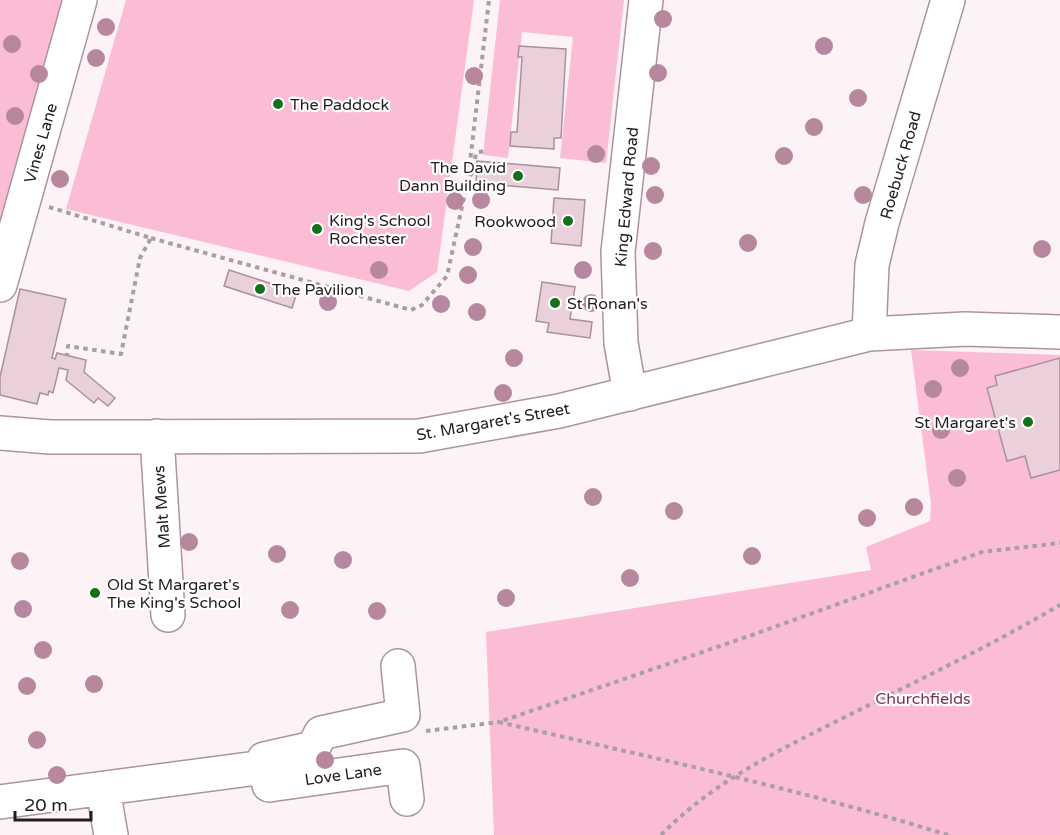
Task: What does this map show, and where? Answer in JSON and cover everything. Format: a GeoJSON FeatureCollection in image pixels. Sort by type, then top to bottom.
{"type":"FeatureCollection","features":[{"type":"Feature","properties":{"kind":"street","name":"Vines Lane"},"geometry":{"type":"LineString","coordinates":[[0,285],[80,0]]}},
{"type":"Feature","properties":{"kind":"street","name":"King Edward Road"},"geometry":{"type":"LineString","coordinates":[[630,394],[621,343],[618,252],[646,0]]}},
{"type":"Feature","properties":{"kind":"street","name":"Roebuck Road"},"geometry":{"type":"LineString","coordinates":[[869,334],[870,285],[880,234],[948,0]]}},
{"type":"Feature","properties":{"kind":"street","name":"St. Margaret's Street"},"geometry":{"type":"LineString","coordinates":[[0,433],[50,437],[419,436],[548,413],[869,334],[965,329],[1060,332]]}},
{"type":"Feature","properties":{"kind":"street","name":"Malt Mews"},"geometry":{"type":"LineString","coordinates":[[157,436],[168,615]]}},
{"type":"Feature","properties":{"kind":"street","name":"Love Lane"},"geometry":{"type":"LineString","coordinates":[[398,666],[403,715],[321,734],[313,748],[264,759],[264,767],[269,785],[403,766],[406,799]]}},
{"type":"Feature","properties":{"kind":"street","name":"Love Lane"},"geometry":{"type":"LineString","coordinates":[[0,802],[264,767]]}},
{"type":"Feature","properties":{"kind":"street"},"geometry":{"type":"LineString","coordinates":[[103,789],[111,835]]}},
{"type":"Feature","properties":{"kind":"path"},"geometry":{"type":"LineString","coordinates":[[39,204],[151,238],[411,310],[422,305],[447,276],[468,179],[489,0]]}},
{"type":"Feature","properties":{"kind":"path"},"geometry":{"type":"LineString","coordinates":[[468,179],[473,171],[476,153],[484,151]]}},
{"type":"Feature","properties":{"kind":"path"},"geometry":{"type":"LineString","coordinates":[[67,355],[68,346],[121,354],[140,258],[151,238]]}},
{"type":"Feature","properties":{"kind":"path"},"geometry":{"type":"LineString","coordinates":[[948,835],[877,813],[734,777],[499,722],[752,635],[982,552],[1060,543]]}},
{"type":"Feature","properties":{"kind":"path"},"geometry":{"type":"LineString","coordinates":[[661,835],[693,805],[774,751],[989,646],[1060,605]]}},
{"type":"Feature","properties":{"kind":"green space"},"geometry":{"type":"Polygon","coordinates":[[[0,0],[73,0],[0,241],[0,0]]]}},
{"type":"Feature","properties":{"kind":"green space","name":"The Paddock"},"geometry":{"type":"Polygon","coordinates":[[[126,0],[474,0],[437,272],[409,291],[66,209],[126,0]]]}},
{"type":"Feature","properties":{"kind":"green space"},"geometry":{"type":"Polygon","coordinates":[[[500,0],[624,0],[606,163],[560,158],[573,37],[522,32],[508,158],[483,155],[500,0]]]}},
{"type":"Feature","properties":{"kind":"green space","name":"Churchfields"},"geometry":{"type":"Polygon","coordinates":[[[911,350],[1060,355],[1060,835],[494,835],[486,632],[871,570],[866,547],[930,521],[931,504],[911,350]]]}},
{"type":"Feature","properties":{"kind":"building"},"geometry":{"type":"Polygon","coordinates":[[[519,46],[566,49],[561,138],[554,138],[554,149],[510,146],[511,132],[517,132],[522,57],[518,57],[519,46]]]}},
{"type":"Feature","properties":{"kind":"building","name":"The David Dann Building"},"geometry":{"type":"Polygon","coordinates":[[[477,161],[560,168],[558,190],[476,183],[477,161]]]}},
{"type":"Feature","properties":{"kind":"building","name":"Rookwood"},"geometry":{"type":"Polygon","coordinates":[[[554,198],[585,200],[581,246],[551,243],[554,198]]]}},
{"type":"Feature","properties":{"kind":"building","name":"The Pavilion"},"geometry":{"type":"Polygon","coordinates":[[[229,270],[297,292],[292,308],[224,286],[229,270]]]}},
{"type":"Feature","properties":{"kind":"building","name":"St Ronan's"},"geometry":{"type":"Polygon","coordinates":[[[542,282],[575,287],[570,319],[592,322],[590,338],[547,332],[549,323],[536,321],[542,282]]]}},
{"type":"Feature","properties":{"kind":"building"},"geometry":{"type":"Polygon","coordinates":[[[20,289],[66,299],[52,358],[55,359],[57,353],[86,360],[84,372],[115,398],[108,406],[98,398],[94,403],[66,380],[68,370],[59,368],[53,393],[49,391],[48,395],[40,393],[37,404],[0,395],[0,377],[20,289]]]}},
{"type":"Feature","properties":{"kind":"building","name":"St Margaret's"},"geometry":{"type":"Polygon","coordinates":[[[1060,358],[1060,470],[1031,478],[1025,456],[1007,461],[987,388],[997,385],[995,376],[1060,358]]]}},
{"type":"Feature","properties":{"kind":"place","name":"The Paddock"},"geometry":{"type":"Point","coordinates":[278,104]}},
{"type":"Feature","properties":{"kind":"place","name":"The David Dann Building"},"geometry":{"type":"Point","coordinates":[518,176]}},
{"type":"Feature","properties":{"kind":"place","name":"Rookwood"},"geometry":{"type":"Point","coordinates":[568,221]}},
{"type":"Feature","properties":{"kind":"place","name":"King's School Rochester"},"geometry":{"type":"Point","coordinates":[317,229]}},
{"type":"Feature","properties":{"kind":"place","name":"The Pavilion"},"geometry":{"type":"Point","coordinates":[260,289]}},
{"type":"Feature","properties":{"kind":"place","name":"St Ronan's"},"geometry":{"type":"Point","coordinates":[555,303]}},
{"type":"Feature","properties":{"kind":"place","name":"St Margaret's"},"geometry":{"type":"Point","coordinates":[1028,422]}},
{"type":"Feature","properties":{"kind":"place","name":"Old St Margaret's The King's School"},"geometry":{"type":"Point","coordinates":[95,593]}}]}
